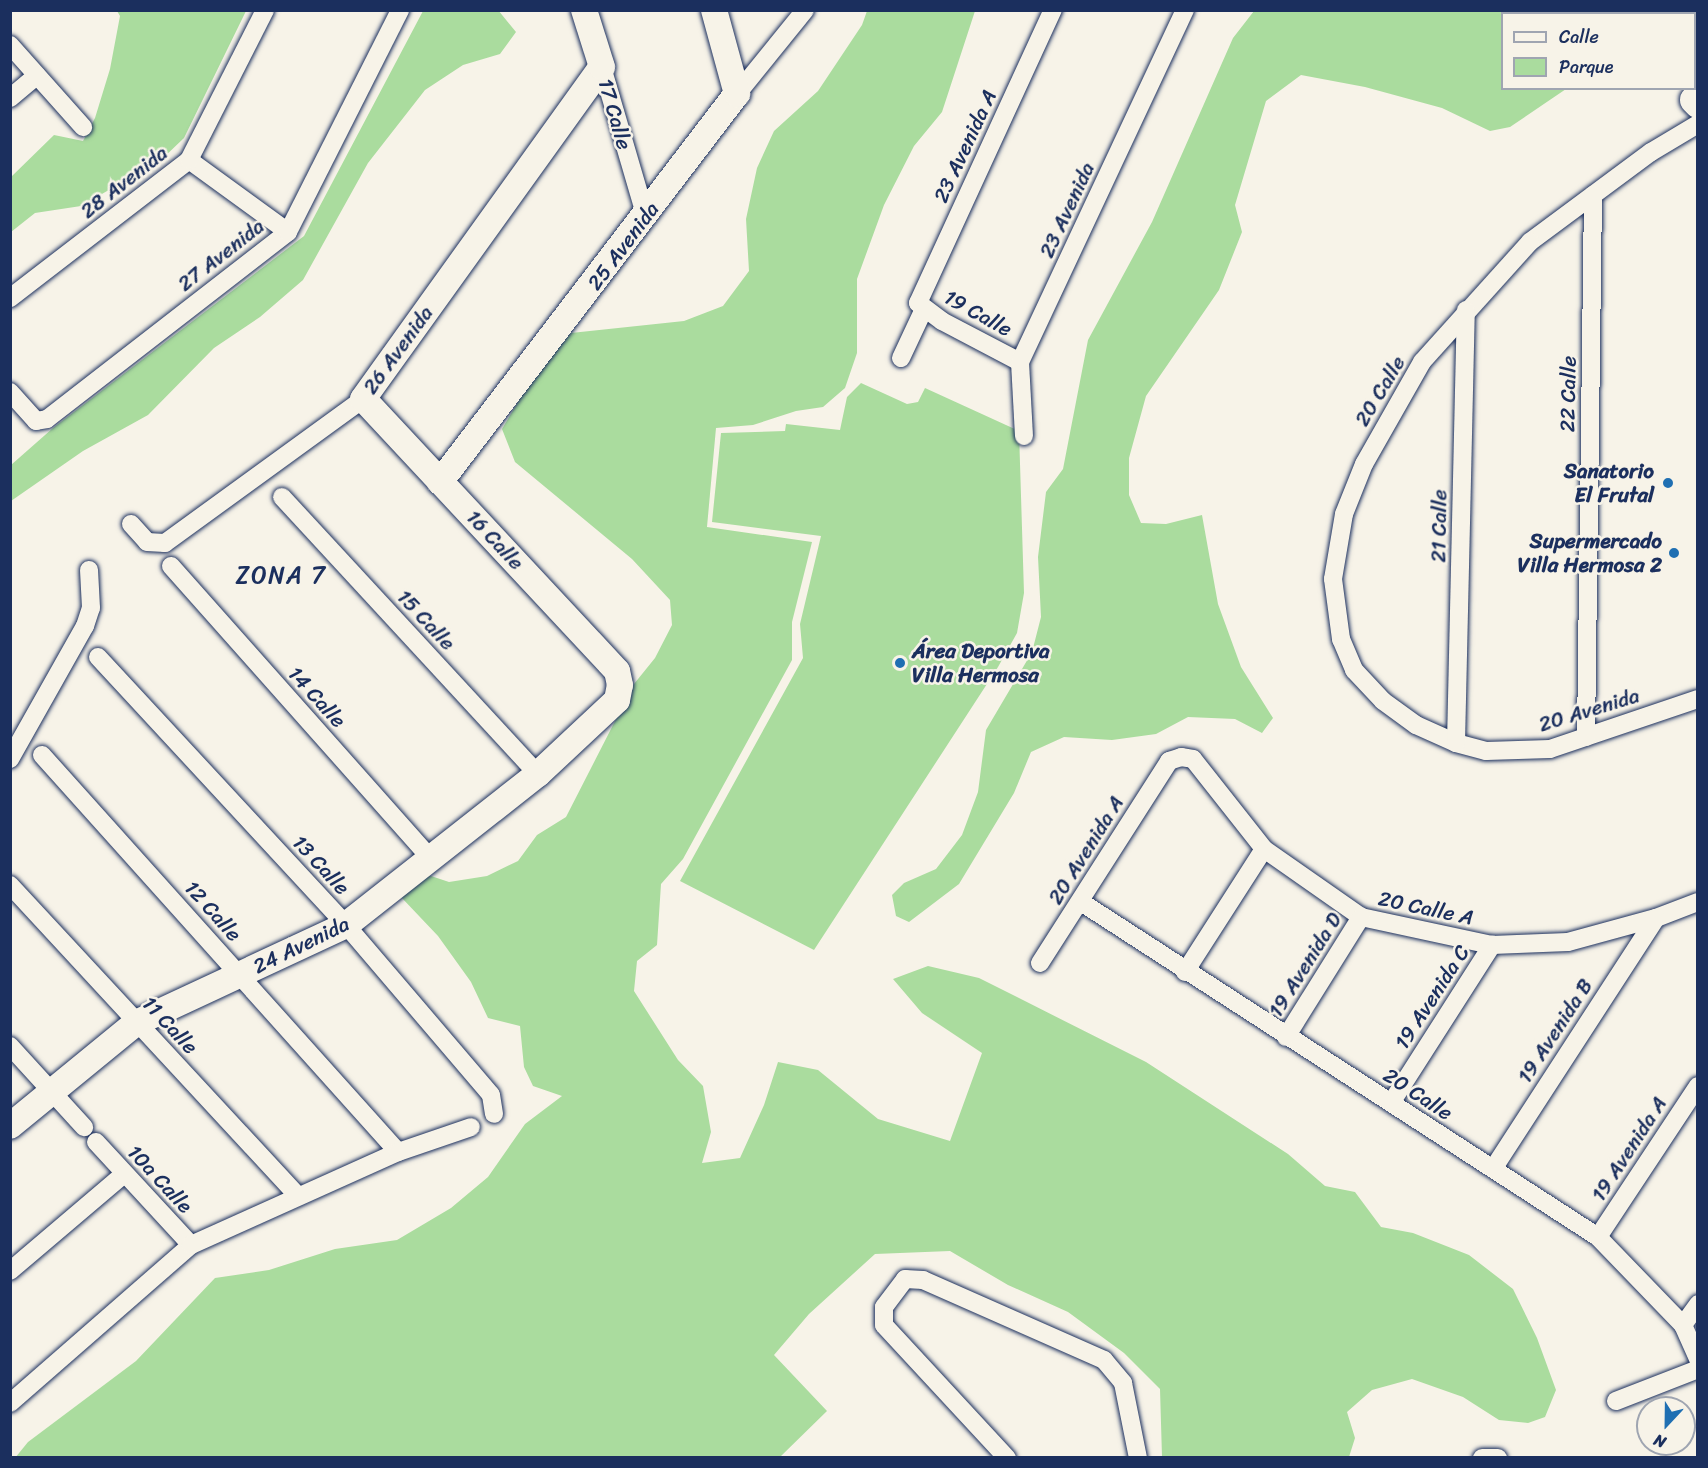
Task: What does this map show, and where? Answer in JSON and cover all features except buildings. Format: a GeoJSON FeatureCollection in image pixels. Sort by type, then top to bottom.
{"type":"FeatureCollection","features":[{"type":"Feature","properties":{"kind":"main road","name":"17 Calle"},"geometry":{"type":"LineString","coordinates":[[584,10],[602,67]]}},
{"type":"Feature","properties":{"kind":"main road"},"geometry":{"type":"LineString","coordinates":[[714,10],[737,94]]}},
{"type":"Feature","properties":{"kind":"main road","name":"26 Avenida"},"geometry":{"type":"LineString","coordinates":[[363,399],[602,67]]}},
{"type":"Feature","properties":{"kind":"main road","name":"25 Avenida"},"geometry":{"type":"LineString","coordinates":[[440,482],[646,217],[737,94]]}},
{"type":"Feature","properties":{"kind":"main road","name":"16 Calle"},"geometry":{"type":"LineString","coordinates":[[363,399],[617,671],[620,685]]}},
{"type":"Feature","properties":{"kind":"main road","name":"24 Avenida"},"geometry":{"type":"LineString","coordinates":[[10,1126],[136,1023],[346,925],[538,774],[613,706],[620,685]]}},
{"type":"Feature","properties":{"kind":"street","name":"28 Avenida"},"geometry":{"type":"LineString","coordinates":[[10,298],[189,160],[265,10]]}},
{"type":"Feature","properties":{"kind":"street","name":"27 Avenida"},"geometry":{"type":"LineString","coordinates":[[10,392],[36,421],[41,421],[288,232],[400,10]]}},
{"type":"Feature","properties":{"kind":"street","name":"25 Avenida"},"geometry":{"type":"LineString","coordinates":[[737,94],[805,10]]}},
{"type":"Feature","properties":{"kind":"street","name":"23 Avenida A"},"geometry":{"type":"LineString","coordinates":[[901,358],[921,305],[1053,10]]}},
{"type":"Feature","properties":{"kind":"street","name":"23 Avenida"},"geometry":{"type":"LineString","coordinates":[[1024,436],[1020,362],[1185,10]]}},
{"type":"Feature","properties":{"kind":"street"},"geometry":{"type":"LineString","coordinates":[[10,45],[83,127]]}},
{"type":"Feature","properties":{"kind":"street","name":"17 Calle"},"geometry":{"type":"LineString","coordinates":[[602,67],[646,217]]}},
{"type":"Feature","properties":{"kind":"street"},"geometry":{"type":"LineString","coordinates":[[10,98],[37,75]]}},
{"type":"Feature","properties":{"kind":"street","name":"20 Calle"},"geometry":{"type":"LineString","coordinates":[[1456,743],[1416,725],[1391,707],[1354,670],[1341,639],[1333,579],[1344,514],[1364,464],[1422,362],[1466,310],[1530,242],[1593,195],[1694,105]]}},
{"type":"Feature","properties":{"kind":"street"},"geometry":{"type":"LineString","coordinates":[[189,160],[288,232]]}},
{"type":"Feature","properties":{"kind":"street","name":"22 Calle"},"geometry":{"type":"LineString","coordinates":[[1586,737],[1593,195]]}},
{"type":"Feature","properties":{"kind":"street","name":"19 Calle"},"geometry":{"type":"LineString","coordinates":[[921,305],[1020,362]]}},
{"type":"Feature","properties":{"kind":"street","name":"21 Calle"},"geometry":{"type":"LineString","coordinates":[[1456,743],[1466,310]]}},
{"type":"Feature","properties":{"kind":"street","name":"26 Avenida"},"geometry":{"type":"LineString","coordinates":[[131,524],[147,542],[165,543],[363,399]]}},
{"type":"Feature","properties":{"kind":"street","name":"15 Calle"},"geometry":{"type":"LineString","coordinates":[[282,497],[538,774]]}},
{"type":"Feature","properties":{"kind":"street","name":"14 Calle"},"geometry":{"type":"LineString","coordinates":[[171,566],[430,858]]}},
{"type":"Feature","properties":{"kind":"street"},"geometry":{"type":"LineString","coordinates":[[10,759],[85,626],[91,608],[89,570]]}},
{"type":"Feature","properties":{"kind":"street","name":"13 Calle"},"geometry":{"type":"LineString","coordinates":[[98,657],[346,925],[491,1095],[495,1114]]}},
{"type":"Feature","properties":{"kind":"street","name":"20 Avenida"},"geometry":{"type":"LineString","coordinates":[[1456,743],[1486,751],[1515,753],[1550,748],[1698,699]]}},
{"type":"Feature","properties":{"kind":"street","name":"12 Calle"},"geometry":{"type":"LineString","coordinates":[[42,755],[241,974],[398,1152]]}},
{"type":"Feature","properties":{"kind":"street","name":"20 Calle A"},"geometry":{"type":"LineString","coordinates":[[1169,761],[1181,757],[1192,759],[1264,849],[1362,917],[1492,945],[1568,942],[1656,918],[1698,902]]}},
{"type":"Feature","properties":{"kind":"street","name":"20 Avenida A"},"geometry":{"type":"LineString","coordinates":[[1040,963],[1169,761]]}},
{"type":"Feature","properties":{"kind":"street"},"geometry":{"type":"LineString","coordinates":[[1185,972],[1264,849]]}},
{"type":"Feature","properties":{"kind":"street","name":"11 Calle"},"geometry":{"type":"LineString","coordinates":[[10,885],[298,1196]]}},
{"type":"Feature","properties":{"kind":"street","name":"20 Calle"},"geometry":{"type":"LineString","coordinates":[[1081,902],[1185,972],[1598,1237],[1683,1325],[1698,1359]]}},
{"type":"Feature","properties":{"kind":"street","name":"19 Avenida D"},"geometry":{"type":"LineString","coordinates":[[1286,1036],[1362,917]]}},
{"type":"Feature","properties":{"kind":"street","name":"19 Avenida B"},"geometry":{"type":"LineString","coordinates":[[1492,1168],[1656,918]]}},
{"type":"Feature","properties":{"kind":"street","name":"19 Avenida C"},"geometry":{"type":"LineString","coordinates":[[1391,1103],[1492,945]]}},
{"type":"Feature","properties":{"kind":"street"},"geometry":{"type":"LineString","coordinates":[[10,1046],[84,1127]]}},
{"type":"Feature","properties":{"kind":"street","name":"19 Avenida A"},"geometry":{"type":"LineString","coordinates":[[1598,1237],[1698,1086]]}},
{"type":"Feature","properties":{"kind":"street"},"geometry":{"type":"LineString","coordinates":[[10,1403],[191,1245],[398,1152],[471,1127]]}},
{"type":"Feature","properties":{"kind":"street","name":"10a Calle"},"geometry":{"type":"LineString","coordinates":[[96,1142],[191,1245]]}},
{"type":"Feature","properties":{"kind":"street"},"geometry":{"type":"LineString","coordinates":[[10,1271],[124,1174]]}},
{"type":"Feature","properties":{"kind":"street"},"geometry":{"type":"LineString","coordinates":[[1008,1458],[884,1325],[884,1307],[906,1280],[922,1280],[1104,1360],[1123,1383],[1138,1458]]}},
{"type":"Feature","properties":{"kind":"street"},"geometry":{"type":"LineString","coordinates":[[1683,1325],[1698,1304]]}},
{"type":"Feature","properties":{"kind":"street"},"geometry":{"type":"LineString","coordinates":[[1617,1401],[1698,1369]]}},
{"type":"Feature","properties":{"kind":"street"},"geometry":{"type":"LineString","coordinates":[[1482,1458],[1498,1458]]}},
{"type":"Feature","properties":{"kind":"green space"},"geometry":{"type":"Polygon","coordinates":[[[498,10],[516,32],[500,54],[463,65],[425,90],[368,163],[303,280],[260,317],[214,348],[148,415],[83,451],[11,501],[11,465],[53,428],[304,236],[423,11],[498,10]]]}},
{"type":"Feature","properties":{"kind":"green space"},"geometry":{"type":"Polygon","coordinates":[[[117,11],[246,11],[184,138],[161,160],[81,206],[35,213],[11,232],[11,177],[54,135],[83,141],[95,118],[110,69],[120,16],[117,11]]]}},
{"type":"Feature","properties":{"kind":"green space"},"geometry":{"type":"Polygon","coordinates":[[[867,11],[975,11],[942,112],[914,146],[884,205],[857,279],[857,353],[845,388],[823,407],[796,411],[753,425],[716,428],[707,527],[812,542],[792,622],[792,660],[683,859],[661,884],[657,945],[637,961],[634,991],[678,1060],[703,1086],[711,1132],[702,1163],[740,1158],[764,1105],[778,1062],[818,1070],[878,1119],[950,1141],[982,1053],[922,1013],[893,979],[928,966],[979,978],[1146,1062],[1288,1154],[1325,1186],[1355,1192],[1381,1227],[1413,1233],[1469,1255],[1513,1289],[1537,1338],[1556,1390],[1545,1417],[1528,1423],[1499,1420],[1463,1397],[1412,1379],[1372,1390],[1347,1412],[1355,1438],[1349,1457],[1162,1457],[1160,1389],[1124,1353],[1068,1312],[1008,1285],[950,1251],[875,1254],[809,1314],[774,1355],[827,1411],[780,1457],[15,1458],[28,1442],[136,1361],[215,1278],[269,1270],[335,1249],[397,1240],[451,1208],[488,1177],[525,1124],[562,1096],[533,1086],[524,1067],[520,1026],[488,1018],[471,982],[438,936],[401,897],[425,874],[449,882],[487,876],[518,861],[537,835],[566,817],[634,684],[655,658],[672,625],[670,600],[632,559],[515,462],[502,429],[531,380],[571,333],[684,321],[723,306],[749,271],[746,219],[757,168],[774,131],[818,91],[862,25],[867,11]]]}},
{"type":"Feature","properties":{"kind":"green space"},"geometry":{"type":"Polygon","coordinates":[[[1254,11],[1567,11],[1570,12],[1501,12],[1501,90],[1565,90],[1510,127],[1490,131],[1442,108],[1365,87],[1301,75],[1266,101],[1235,205],[1242,232],[1219,290],[1146,396],[1129,458],[1129,495],[1141,523],[1166,524],[1202,515],[1218,604],[1241,667],[1273,718],[1262,733],[1235,719],[1188,717],[1156,734],[1112,740],[1064,737],[1031,752],[1014,793],[959,884],[909,922],[896,916],[892,895],[904,883],[936,869],[962,835],[978,792],[986,730],[1032,652],[1041,617],[1038,557],[1046,492],[1063,469],[1088,340],[1152,222],[1233,38],[1254,11]]]}},
{"type":"Feature","properties":{"kind":"green space","name":"Área Deportiva Villa Hermosa"},"geometry":{"type":"Polygon","coordinates":[[[861,383],[907,404],[918,402],[925,388],[1019,431],[1024,593],[1017,633],[998,667],[814,950],[680,881],[803,658],[800,624],[821,536],[712,522],[721,433],[785,431],[786,424],[840,430],[847,397],[861,383]]]}},
{"type":"Feature","properties":{"kind":"place","name":"Sanatorio El Frutal"},"geometry":{"type":"Point","coordinates":[1668,483]}},
{"type":"Feature","properties":{"kind":"place","name":"Supermercado Villa Hermosa 2"},"geometry":{"type":"Point","coordinates":[1674,553]}},
{"type":"Feature","properties":{"kind":"place","name":"Área Deportiva Villa Hermosa"},"geometry":{"type":"Point","coordinates":[900,663]}},
{"type":"Feature","properties":{"kind":"district","name":"ZONA 7"},"geometry":{"type":"Point","coordinates":[281,576]}}]}
